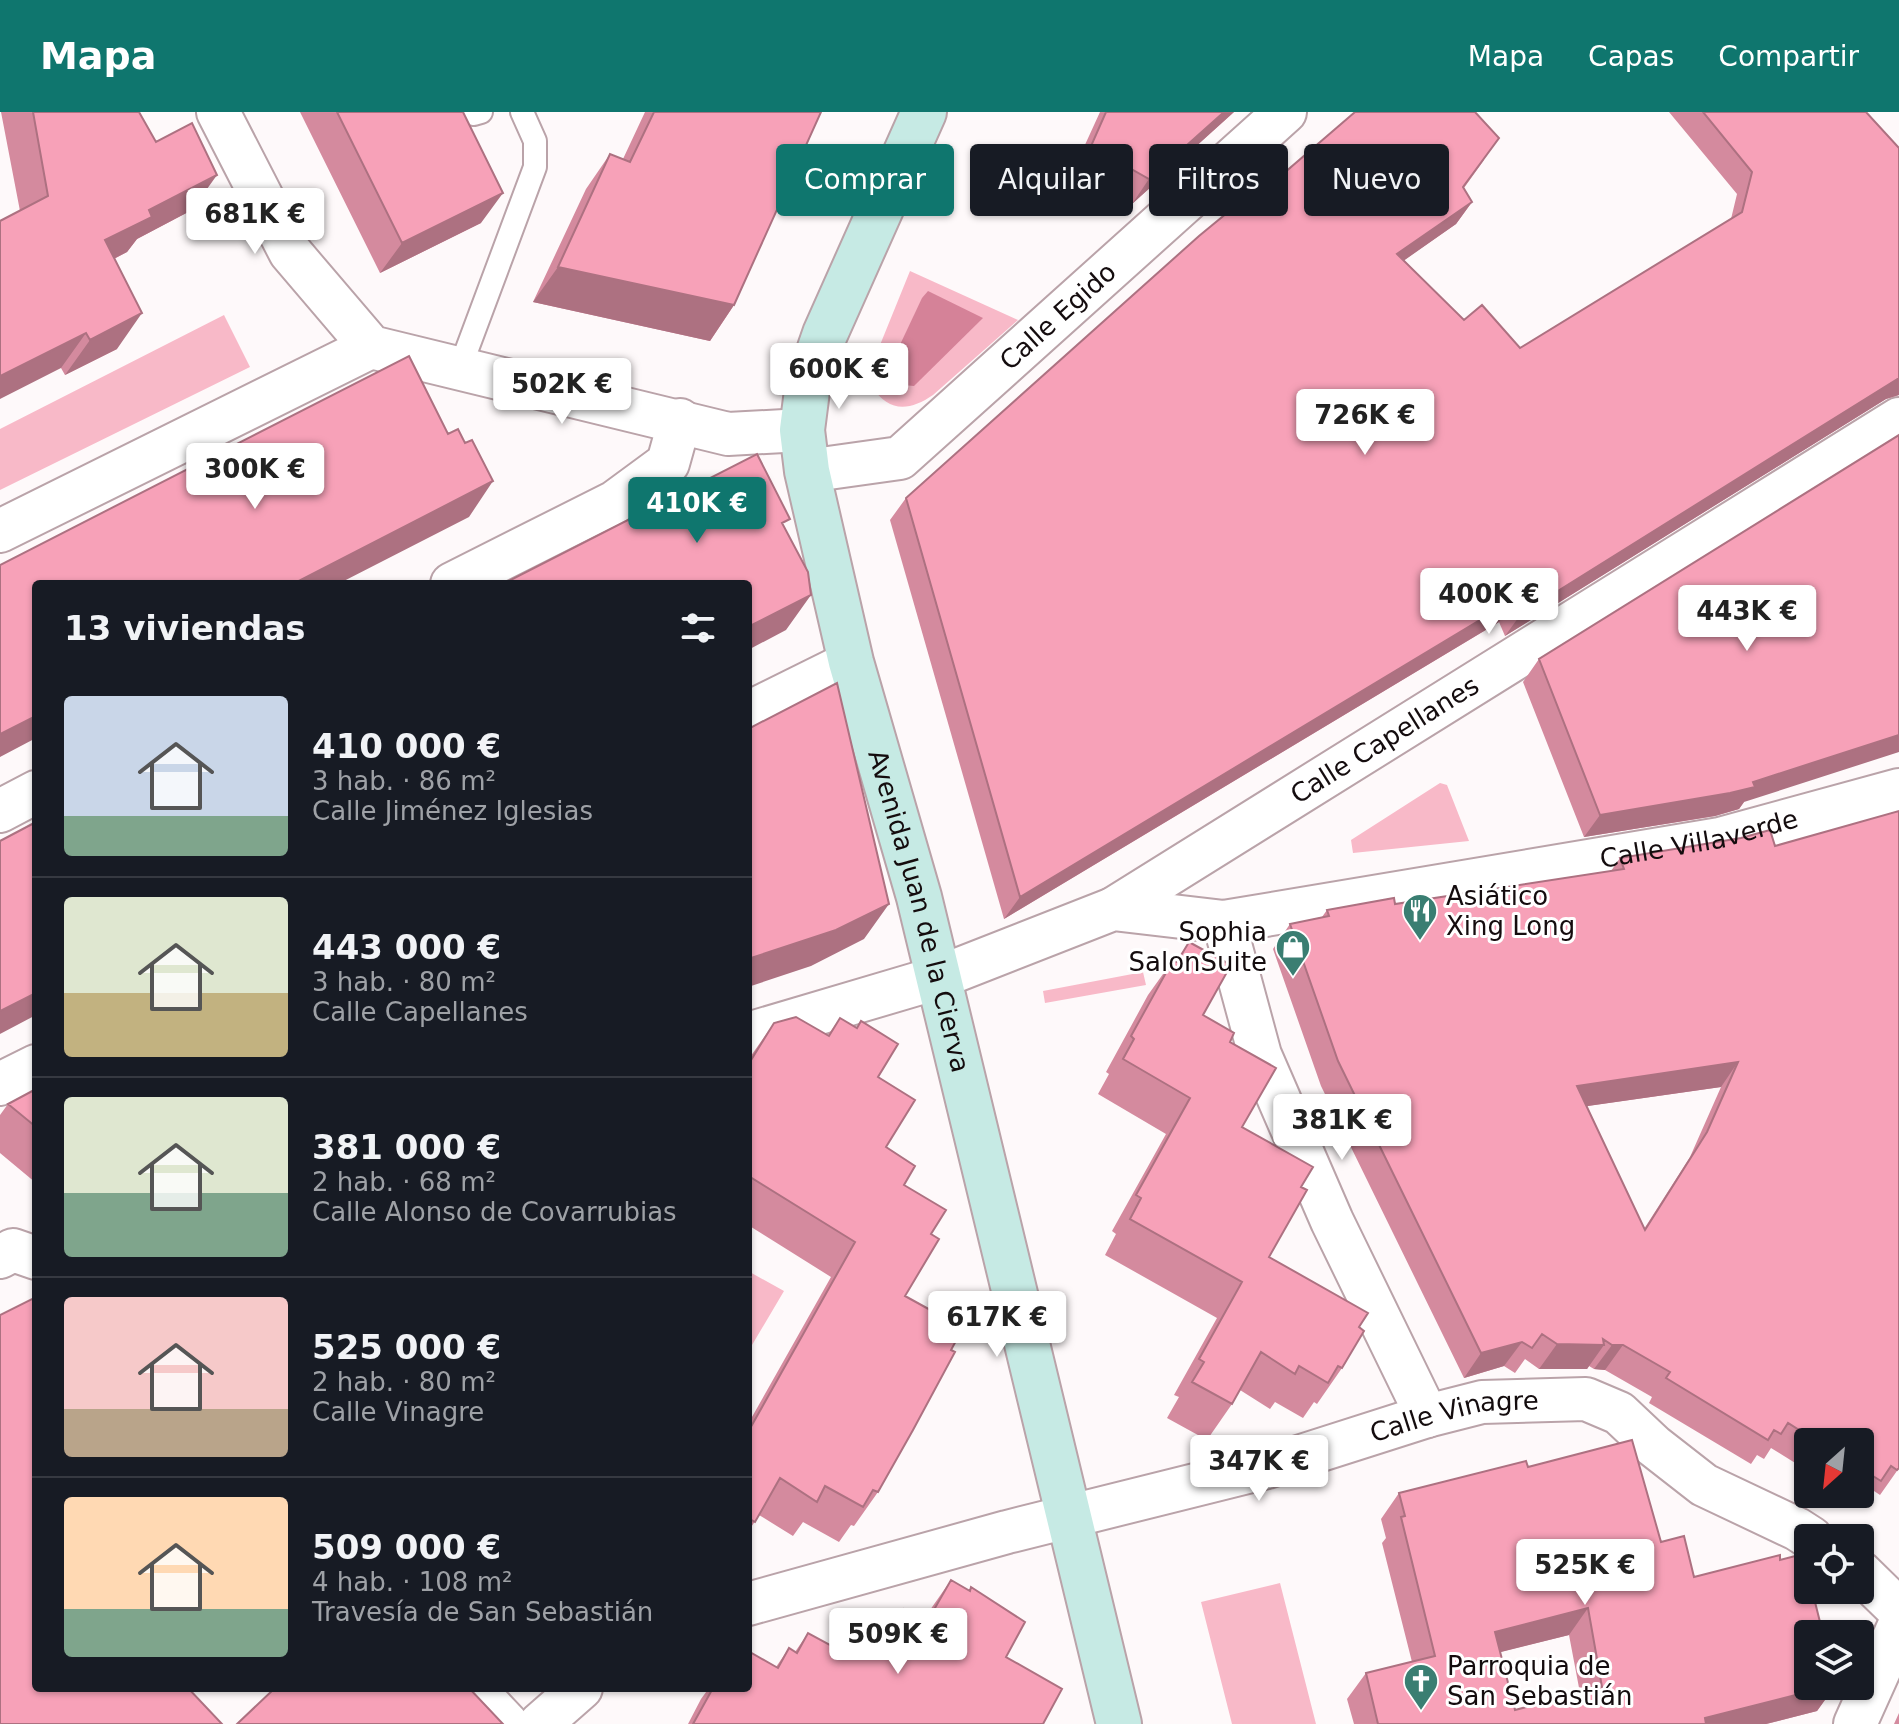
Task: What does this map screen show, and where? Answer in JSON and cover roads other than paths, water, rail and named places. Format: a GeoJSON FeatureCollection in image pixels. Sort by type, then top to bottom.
{"type":"FeatureCollection","features":[{"type":"Feature","properties":{"kind":"street"},"geometry":{"type":"LineString","coordinates":[[0,531],[371,347],[290,252],[218,112]]}},
{"type":"Feature","properties":{"kind":"street","name":"Avenida Juan de la Cierva"},"geometry":{"type":"LineString","coordinates":[[924,112],[825,334],[808,383],[805,451],[851,662],[908,859],[1119,1724]]}},
{"type":"Feature","properties":{"kind":"street","name":"Calle Egido"},"geometry":{"type":"LineString","coordinates":[[371,347],[805,451],[900,458],[1285,112]]}},
{"type":"Feature","properties":{"kind":"street","name":"Calle Capellanes"},"geometry":{"type":"LineString","coordinates":[[1113,909],[1899,419]]}},
{"type":"Feature","properties":{"kind":"street"},"geometry":{"type":"LineString","coordinates":[[460,580],[615,502],[668,463],[680,420]]}},
{"type":"Feature","properties":{"kind":"street"},"geometry":{"type":"LineString","coordinates":[[752,711],[851,662]]}},
{"type":"Feature","properties":{"kind":"street","name":"Calle Villaverde"},"geometry":{"type":"LineString","coordinates":[[752,1033],[937,978],[1113,909],[1224,922],[1720,839],[1899,790]]}},
{"type":"Feature","properties":{"kind":"street"},"geometry":{"type":"LineString","coordinates":[[0,811],[32,794]]}},
{"type":"Feature","properties":{"kind":"street"},"geometry":{"type":"LineString","coordinates":[[1224,922],[1260,1055],[1332,1221],[1427,1416]]}},
{"type":"Feature","properties":{"kind":"street"},"geometry":{"type":"LineString","coordinates":[[0,1084],[32,1068]]}},
{"type":"Feature","properties":{"kind":"street","name":"Calle Vinagre"},"geometry":{"type":"LineString","coordinates":[[752,1603],[1267,1467],[1427,1416],[1482,1402],[1586,1399],[1619,1413],[1654,1446],[1704,1485],[1794,1528]]}},
{"type":"Feature","properties":{"kind":"street"},"geometry":{"type":"LineString","coordinates":[[1874,1586],[1899,1610]]}},
{"type":"Feature","properties":{"kind":"street"},"geometry":{"type":"LineString","coordinates":[[1855,1724],[1899,1626]]}},
{"type":"Feature","properties":{"kind":"street"},"geometry":{"type":"LineString","coordinates":[[477,1692],[507,1724]]}},
{"type":"Feature","properties":{"kind":"street"},"geometry":{"type":"LineString","coordinates":[[540,1724],[576,1692]]}},
{"type":"Feature","properties":{"kind":"lane"},"geometry":{"type":"LineString","coordinates":[[465,112],[481,112]]}},
{"type":"Feature","properties":{"kind":"lane"},"geometry":{"type":"LineString","coordinates":[[460,368],[535,167],[535,141],[521,113]]}},
{"type":"Feature","properties":{"kind":"place","name":"Asiático Xing Long"},"geometry":{"type":"Point","coordinates":[1420,942]}},
{"type":"Feature","properties":{"kind":"place","name":"Sophia SalonSuite"},"geometry":{"type":"Point","coordinates":[1293,978]}},
{"type":"Feature","properties":{"kind":"place","name":"Parroquia de San Sebastián"},"geometry":{"type":"Point","coordinates":[1421,1712]}}]}
